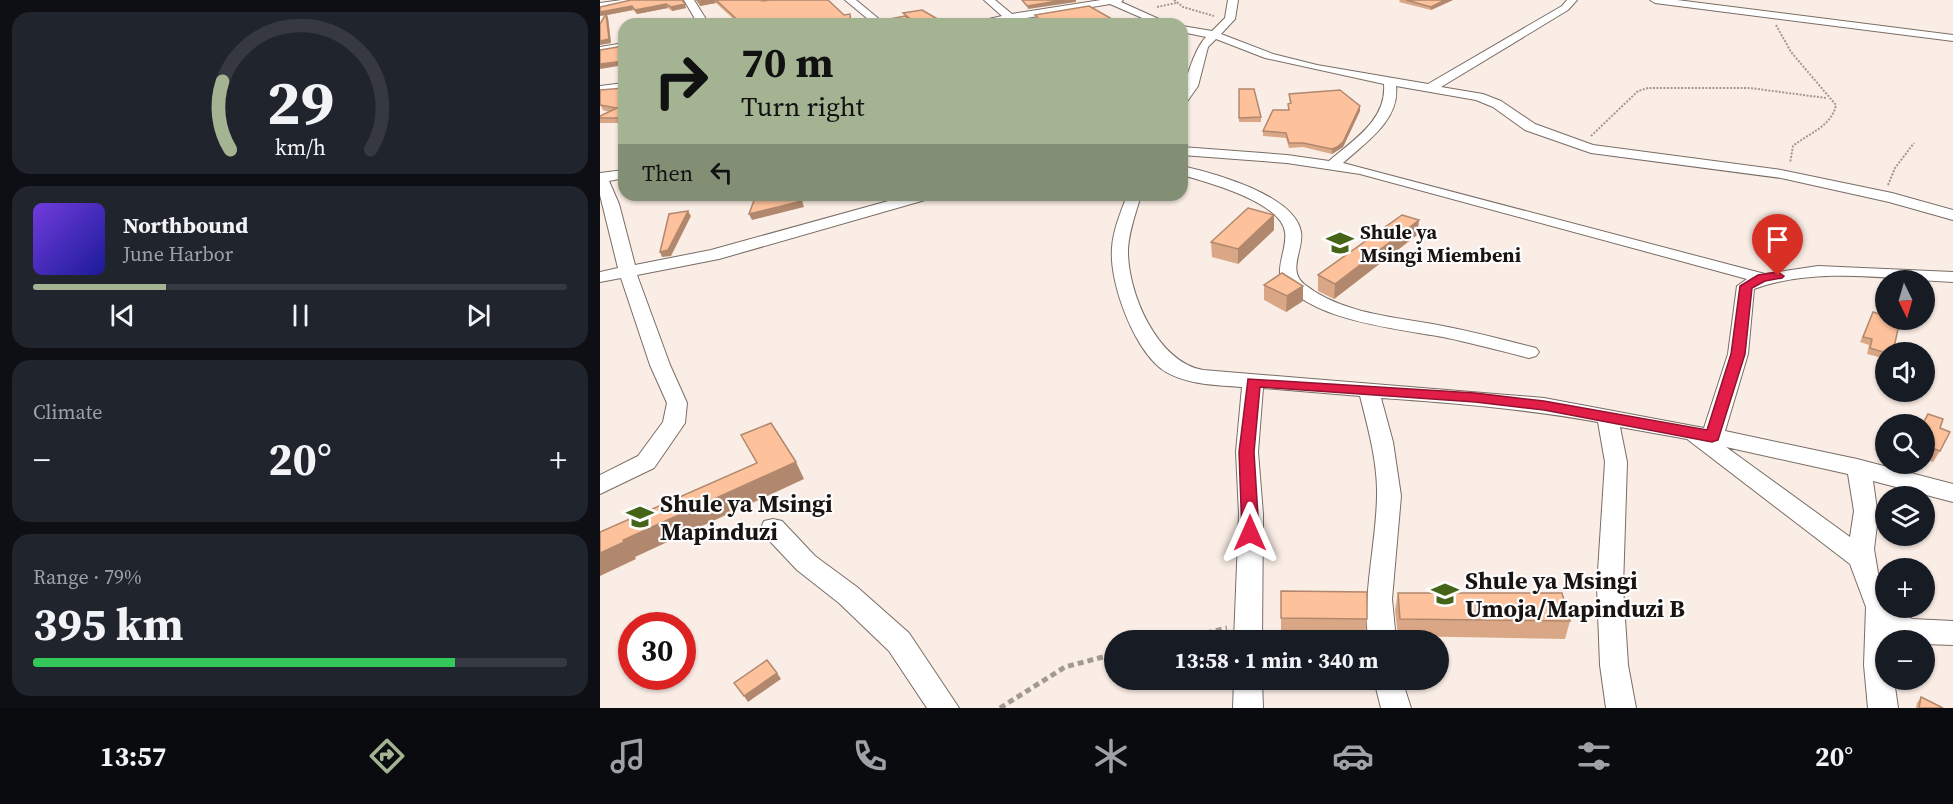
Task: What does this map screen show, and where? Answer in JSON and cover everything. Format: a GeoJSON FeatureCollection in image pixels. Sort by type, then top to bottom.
{"type":"FeatureCollection","features":[{"type":"Feature","properties":{"kind":"street"},"geometry":{"type":"LineString","coordinates":[[600,6],[642,0]]}},
{"type":"Feature","properties":{"kind":"street"},"geometry":{"type":"LineString","coordinates":[[689,0],[698,18]]}},
{"type":"Feature","properties":{"kind":"street"},"geometry":{"type":"LineString","coordinates":[[852,1],[867,0]]}},
{"type":"Feature","properties":{"kind":"street"},"geometry":{"type":"LineString","coordinates":[[989,0],[1010,18],[1109,1],[1150,18]]}},
{"type":"Feature","properties":{"kind":"street"},"geometry":{"type":"LineString","coordinates":[[1188,92],[1192,86],[1200,57],[1212,35],[1230,19],[1233,0]]}},
{"type":"Feature","properties":{"kind":"street"},"geometry":{"type":"LineString","coordinates":[[1432,87],[1565,8],[1572,0]]}},
{"type":"Feature","properties":{"kind":"street"},"geometry":{"type":"LineString","coordinates":[[1655,0],[1953,38]]}},
{"type":"Feature","properties":{"kind":"street"},"geometry":{"type":"LineString","coordinates":[[852,1],[873,18]]}},
{"type":"Feature","properties":{"kind":"street"},"geometry":{"type":"LineString","coordinates":[[1188,30],[1212,35],[1279,58],[1390,81],[1479,96],[1497,104],[1530,127],[1608,153],[1715,163],[1788,175],[1884,196],[1953,216]]}},
{"type":"Feature","properties":{"kind":"street"},"geometry":{"type":"LineString","coordinates":[[600,50],[618,47]]}},
{"type":"Feature","properties":{"kind":"street"},"geometry":{"type":"LineString","coordinates":[[1188,60],[1200,57]]}},
{"type":"Feature","properties":{"kind":"street"},"geometry":{"type":"LineString","coordinates":[[1333,165],[1383,118],[1391,106],[1390,81]]}},
{"type":"Feature","properties":{"kind":"street"},"geometry":{"type":"LineString","coordinates":[[600,90],[618,88]]}},
{"type":"Feature","properties":{"kind":"street"},"geometry":{"type":"LineString","coordinates":[[1188,153],[1333,165],[1361,170],[1620,242],[1762,278],[1846,273],[1953,277]]}},
{"type":"Feature","properties":{"kind":"street"},"geometry":{"type":"LineString","coordinates":[[1188,172],[1264,200],[1287,216],[1293,232],[1287,260],[1289,272],[1296,286],[1324,302],[1355,313],[1528,352]]}},
{"type":"Feature","properties":{"kind":"street"},"geometry":{"type":"LineString","coordinates":[[600,485],[646,462],[674,423],[677,403],[660,365],[601,183],[618,176]]}},
{"type":"Feature","properties":{"kind":"street"},"geometry":{"type":"LineString","coordinates":[[600,277],[713,255],[906,201]]}},
{"type":"Feature","properties":{"kind":"street"},"geometry":{"type":"LineString","coordinates":[[1132,201],[1119,252],[1126,286],[1145,336],[1168,364],[1192,374],[1253,382],[1475,398],[1608,417],[1857,467],[1953,493]]}},
{"type":"Feature","properties":{"kind":"street"},"geometry":{"type":"LineString","coordinates":[[1702,435],[1738,354],[1746,286],[1762,278]]}},
{"type":"Feature","properties":{"kind":"street"},"geometry":{"type":"LineString","coordinates":[[1248,630],[1251,514],[1247,452],[1253,382]]}},
{"type":"Feature","properties":{"kind":"street"},"geometry":{"type":"LineString","coordinates":[[1369,391],[1382,442],[1389,496],[1379,599],[1381,630]]}},
{"type":"Feature","properties":{"kind":"street"},"geometry":{"type":"LineString","coordinates":[[1608,417],[1616,462],[1610,587],[1614,665],[1620,708]]}},
{"type":"Feature","properties":{"kind":"street"},"geometry":{"type":"LineString","coordinates":[[1702,435],[1864,561]]}},
{"type":"Feature","properties":{"kind":"street"},"geometry":{"type":"LineString","coordinates":[[1857,467],[1864,487],[1866,517],[1861,550],[1875,598]]}},
{"type":"Feature","properties":{"kind":"street"},"geometry":{"type":"LineString","coordinates":[[773,528],[806,563],[848,595],[899,642],[944,708]]}},
{"type":"Feature","properties":{"kind":"street"},"geometry":{"type":"LineString","coordinates":[[1879,618],[1878,665],[1883,708]]}},
{"type":"Feature","properties":{"kind":"street"},"geometry":{"type":"LineString","coordinates":[[1888,618],[1911,631],[1953,633]]}},
{"type":"Feature","properties":{"kind":"street"},"geometry":{"type":"LineString","coordinates":[[1248,690],[1248,708]]}},
{"type":"Feature","properties":{"kind":"street"},"geometry":{"type":"LineString","coordinates":[[1391,690],[1396,708]]}},
{"type":"Feature","properties":{"kind":"path"},"geometry":{"type":"LineString","coordinates":[[1174,0],[1183,7],[1230,19]]}},
{"type":"Feature","properties":{"kind":"path"},"geometry":{"type":"LineString","coordinates":[[1775,16],[1783,45],[1826,98],[1836,105],[1835,114],[1793,146],[1788,175]]}},
{"type":"Feature","properties":{"kind":"path"},"geometry":{"type":"LineString","coordinates":[[1582,146],[1633,95],[1648,88],[1750,88],[1826,98]]}},
{"type":"Feature","properties":{"kind":"path"},"geometry":{"type":"LineString","coordinates":[[1884,196],[1895,168],[1914,143]]}},
{"type":"Feature","properties":{"kind":"path"},"geometry":{"type":"LineString","coordinates":[[1000,708],[1065,667],[1104,657]]}},
{"type":"Feature","properties":{"kind":"building"},"geometry":{"type":"Polygon","coordinates":[[[631,0],[682,0],[685,4],[671,7],[666,4],[635,10],[632,6],[600,12],[600,7],[631,0]]]}},
{"type":"Feature","properties":{"kind":"building"},"geometry":{"type":"Polygon","coordinates":[[[716,0],[828,0],[844,15],[850,14],[850,18],[736,18],[716,0]]]}},
{"type":"Feature","properties":{"kind":"building"},"geometry":{"type":"Polygon","coordinates":[[[1022,0],[1063,0],[1027,6],[1022,0]]]}},
{"type":"Feature","properties":{"kind":"building"},"geometry":{"type":"Polygon","coordinates":[[[1406,0],[1445,0],[1431,7],[1406,0]]]}},
{"type":"Feature","properties":{"kind":"building"},"geometry":{"type":"Polygon","coordinates":[[[1089,6],[1110,18],[1038,18],[1035,15],[1089,6]]]}},
{"type":"Feature","properties":{"kind":"building"},"geometry":{"type":"Polygon","coordinates":[[[922,10],[936,18],[909,18],[903,13],[922,10]]]}},
{"type":"Feature","properties":{"kind":"building"},"geometry":{"type":"Polygon","coordinates":[[[606,14],[609,39],[600,41],[600,24],[606,14]]]}},
{"type":"Feature","properties":{"kind":"building"},"geometry":{"type":"Polygon","coordinates":[[[618,47],[618,62],[600,64],[600,50],[618,47]]]}},
{"type":"Feature","properties":{"kind":"building"},"geometry":{"type":"Polygon","coordinates":[[[618,88],[618,118],[600,118],[617,108],[600,105],[600,90],[618,88]]]}},
{"type":"Feature","properties":{"kind":"building"},"geometry":{"type":"Polygon","coordinates":[[[1239,89],[1254,89],[1261,117],[1239,118],[1239,89]]]}},
{"type":"Feature","properties":{"kind":"building"},"geometry":{"type":"Polygon","coordinates":[[[1340,90],[1360,106],[1343,142],[1337,147],[1332,149],[1303,143],[1289,143],[1286,133],[1263,131],[1273,110],[1289,110],[1288,104],[1291,103],[1289,94],[1340,90]]]}},
{"type":"Feature","properties":{"kind":"building"},"geometry":{"type":"Polygon","coordinates":[[[754,201],[802,201],[749,214],[754,201]]]}},
{"type":"Feature","properties":{"kind":"building"},"geometry":{"type":"Polygon","coordinates":[[[1248,208],[1274,215],[1238,249],[1211,242],[1248,208]]]}},
{"type":"Feature","properties":{"kind":"building"},"geometry":{"type":"Polygon","coordinates":[[[688,211],[668,250],[660,252],[669,214],[688,211]]]}},
{"type":"Feature","properties":{"kind":"building"},"geometry":{"type":"Polygon","coordinates":[[[1402,215],[1419,220],[1335,284],[1318,275],[1402,215]]]}},
{"type":"Feature","properties":{"kind":"building"},"geometry":{"type":"Polygon","coordinates":[[[1282,273],[1303,286],[1287,296],[1264,285],[1282,273]]]}},
{"type":"Feature","properties":{"kind":"building"},"geometry":{"type":"Polygon","coordinates":[[[1873,312],[1875,313],[1875,330],[1898,330],[1895,342],[1875,342],[1875,350],[1870,348],[1872,339],[1863,337],[1873,312]]]}},
{"type":"Feature","properties":{"kind":"building"},"geometry":{"type":"Polygon","coordinates":[[[1935,416],[1943,419],[1940,428],[1950,432],[1940,451],[1935,449],[1935,416]]]}},
{"type":"Feature","properties":{"kind":"building"},"geometry":{"type":"Polygon","coordinates":[[[771,423],[796,462],[623,540],[624,542],[600,553],[600,532],[757,463],[741,435],[771,423]]]}},
{"type":"Feature","properties":{"kind":"building"},"geometry":{"type":"Polygon","coordinates":[[[1281,591],[1367,592],[1367,619],[1281,618],[1281,591]]]}},
{"type":"Feature","properties":{"kind":"building"},"geometry":{"type":"Polygon","coordinates":[[[1398,593],[1562,593],[1570,621],[1400,619],[1398,593]]]}},
{"type":"Feature","properties":{"kind":"building"},"geometry":{"type":"Polygon","coordinates":[[[767,660],[777,673],[744,696],[734,683],[767,660]]]}},
{"type":"Feature","properties":{"kind":"building"},"geometry":{"type":"Polygon","coordinates":[[[1921,697],[1943,708],[1919,708],[1921,697]]]}},
{"type":"Feature","properties":{"kind":"place","name":"Shule ya Msingi Miembeni"},"geometry":{"type":"Point","coordinates":[1340,243]}},
{"type":"Feature","properties":{"kind":"place","name":"Shule ya Msingi Mapinduzi"},"geometry":{"type":"Point","coordinates":[640,517]}},
{"type":"Feature","properties":{"kind":"place","name":"Shule ya Msingi Umoja/Mapinduzi B"},"geometry":{"type":"Point","coordinates":[1445,594]}},
{"type":"Feature","properties":{"kind":"route"},"geometry":{"type":"LineString","coordinates":[[1250,533],[1247,452],[1253,382],[1544,405],[1712,437],[1738,354],[1746,286],[1762,278],[1778,276]]}}]}
